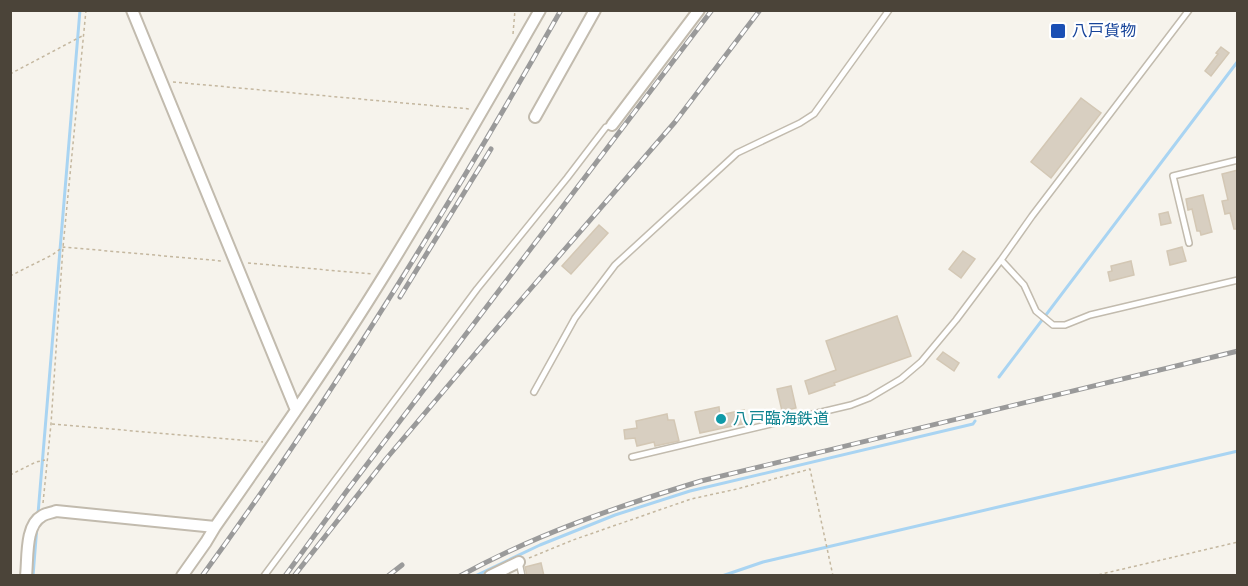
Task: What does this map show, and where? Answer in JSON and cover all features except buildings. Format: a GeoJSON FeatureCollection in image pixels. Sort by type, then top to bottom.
{"type":"FeatureCollection","features":[{"type":"Feature","properties":{"kind":"street"},"geometry":{"type":"LineString","coordinates":[[132,10],[296,410]]}},
{"type":"Feature","properties":{"kind":"street"},"geometry":{"type":"LineString","coordinates":[[182,576],[296,410],[384,276],[484,110],[540,10]]}},
{"type":"Feature","properties":{"kind":"street"},"geometry":{"type":"LineString","coordinates":[[535,117],[595,10]]}},
{"type":"Feature","properties":{"kind":"street"},"geometry":{"type":"LineString","coordinates":[[612,125],[699,10]]}},
{"type":"Feature","properties":{"kind":"street"},"geometry":{"type":"LineString","coordinates":[[26,576],[32,524],[42,516],[56,512],[215,527]]}},
{"type":"Feature","properties":{"kind":"street"},"geometry":{"type":"LineString","coordinates":[[490,576],[519,562]]}},
{"type":"Feature","properties":{"kind":"lane"},"geometry":{"type":"LineString","coordinates":[[534,392],[575,318],[615,266],[737,153],[814,114],[889,10]]}},
{"type":"Feature","properties":{"kind":"lane"},"geometry":{"type":"LineString","coordinates":[[632,458],[851,405],[869,398],[901,379],[921,362],[956,320],[1189,10]]}},
{"type":"Feature","properties":{"kind":"lane"},"geometry":{"type":"LineString","coordinates":[[264,576],[477,289],[606,127],[612,125]]}},
{"type":"Feature","properties":{"kind":"lane"},"geometry":{"type":"LineString","coordinates":[[1189,243],[1173,176],[1238,160]]}},
{"type":"Feature","properties":{"kind":"lane"},"geometry":{"type":"LineString","coordinates":[[1001,260],[1024,285],[1036,311],[1053,325],[1065,325],[1090,315],[1238,280]]}},
{"type":"Feature","properties":{"kind":"lane"},"geometry":{"type":"LineString","coordinates":[[519,562],[522,576]]}},
{"type":"Feature","properties":{"kind":"path"},"geometry":{"type":"LineString","coordinates":[[42,516],[51,424],[63,247],[86,10]]}},
{"type":"Feature","properties":{"kind":"path"},"geometry":{"type":"LineString","coordinates":[[10,74],[84,36]]}},
{"type":"Feature","properties":{"kind":"path"},"geometry":{"type":"LineString","coordinates":[[160,81],[484,110]]}},
{"type":"Feature","properties":{"kind":"path"},"geometry":{"type":"LineString","coordinates":[[10,276],[63,247]]}},
{"type":"Feature","properties":{"kind":"path"},"geometry":{"type":"LineString","coordinates":[[51,424],[274,442]]}},
{"type":"Feature","properties":{"kind":"path"},"geometry":{"type":"LineString","coordinates":[[10,475],[36,462],[46,460]]}},
{"type":"Feature","properties":{"kind":"path"},"geometry":{"type":"LineString","coordinates":[[519,562],[573,540],[691,499],[810,469],[833,576]]}},
{"type":"Feature","properties":{"kind":"path"},"geometry":{"type":"LineString","coordinates":[[1093,576],[1238,542]]}},
{"type":"Feature","properties":{"kind":"waterway"},"geometry":{"type":"LineString","coordinates":[[38,514],[80,10]]}},
{"type":"Feature","properties":{"kind":"waterway"},"geometry":{"type":"LineString","coordinates":[[999,377],[1238,61]]}},
{"type":"Feature","properties":{"kind":"waterway"},"geometry":{"type":"LineString","coordinates":[[475,576],[540,545],[615,515],[690,491],[973,424],[975,421]]}},
{"type":"Feature","properties":{"kind":"waterway"},"geometry":{"type":"LineString","coordinates":[[722,576],[763,562],[1238,451]]}},
{"type":"Feature","properties":{"kind":"waterway"},"geometry":{"type":"LineString","coordinates":[[33,576],[37,526]]}},
{"type":"Feature","properties":{"kind":"railway"},"geometry":{"type":"LineString","coordinates":[[202,576],[345,369],[434,227],[561,10]]}},
{"type":"Feature","properties":{"kind":"railway"},"geometry":{"type":"LineString","coordinates":[[285,576],[346,492],[712,10]]}},
{"type":"Feature","properties":{"kind":"railway"},"geometry":{"type":"LineString","coordinates":[[294,576],[386,459],[675,122],[760,10]]}},
{"type":"Feature","properties":{"kind":"railway"},"geometry":{"type":"LineString","coordinates":[[400,297],[491,149]]}},
{"type":"Feature","properties":{"kind":"railway"},"geometry":{"type":"LineString","coordinates":[[460,576],[518,547],[578,522],[701,481],[1238,351]]}},
{"type":"Feature","properties":{"kind":"railway"},"geometry":{"type":"LineString","coordinates":[[388,576],[402,565]]}},
{"type":"Feature","properties":{"kind":"place","name":"八戸貨物"},"geometry":{"type":"Point","coordinates":[1058,31]}},
{"type":"Feature","properties":{"kind":"place","name":"八戸臨海鉄道"},"geometry":{"type":"Point","coordinates":[721,419]}}]}
